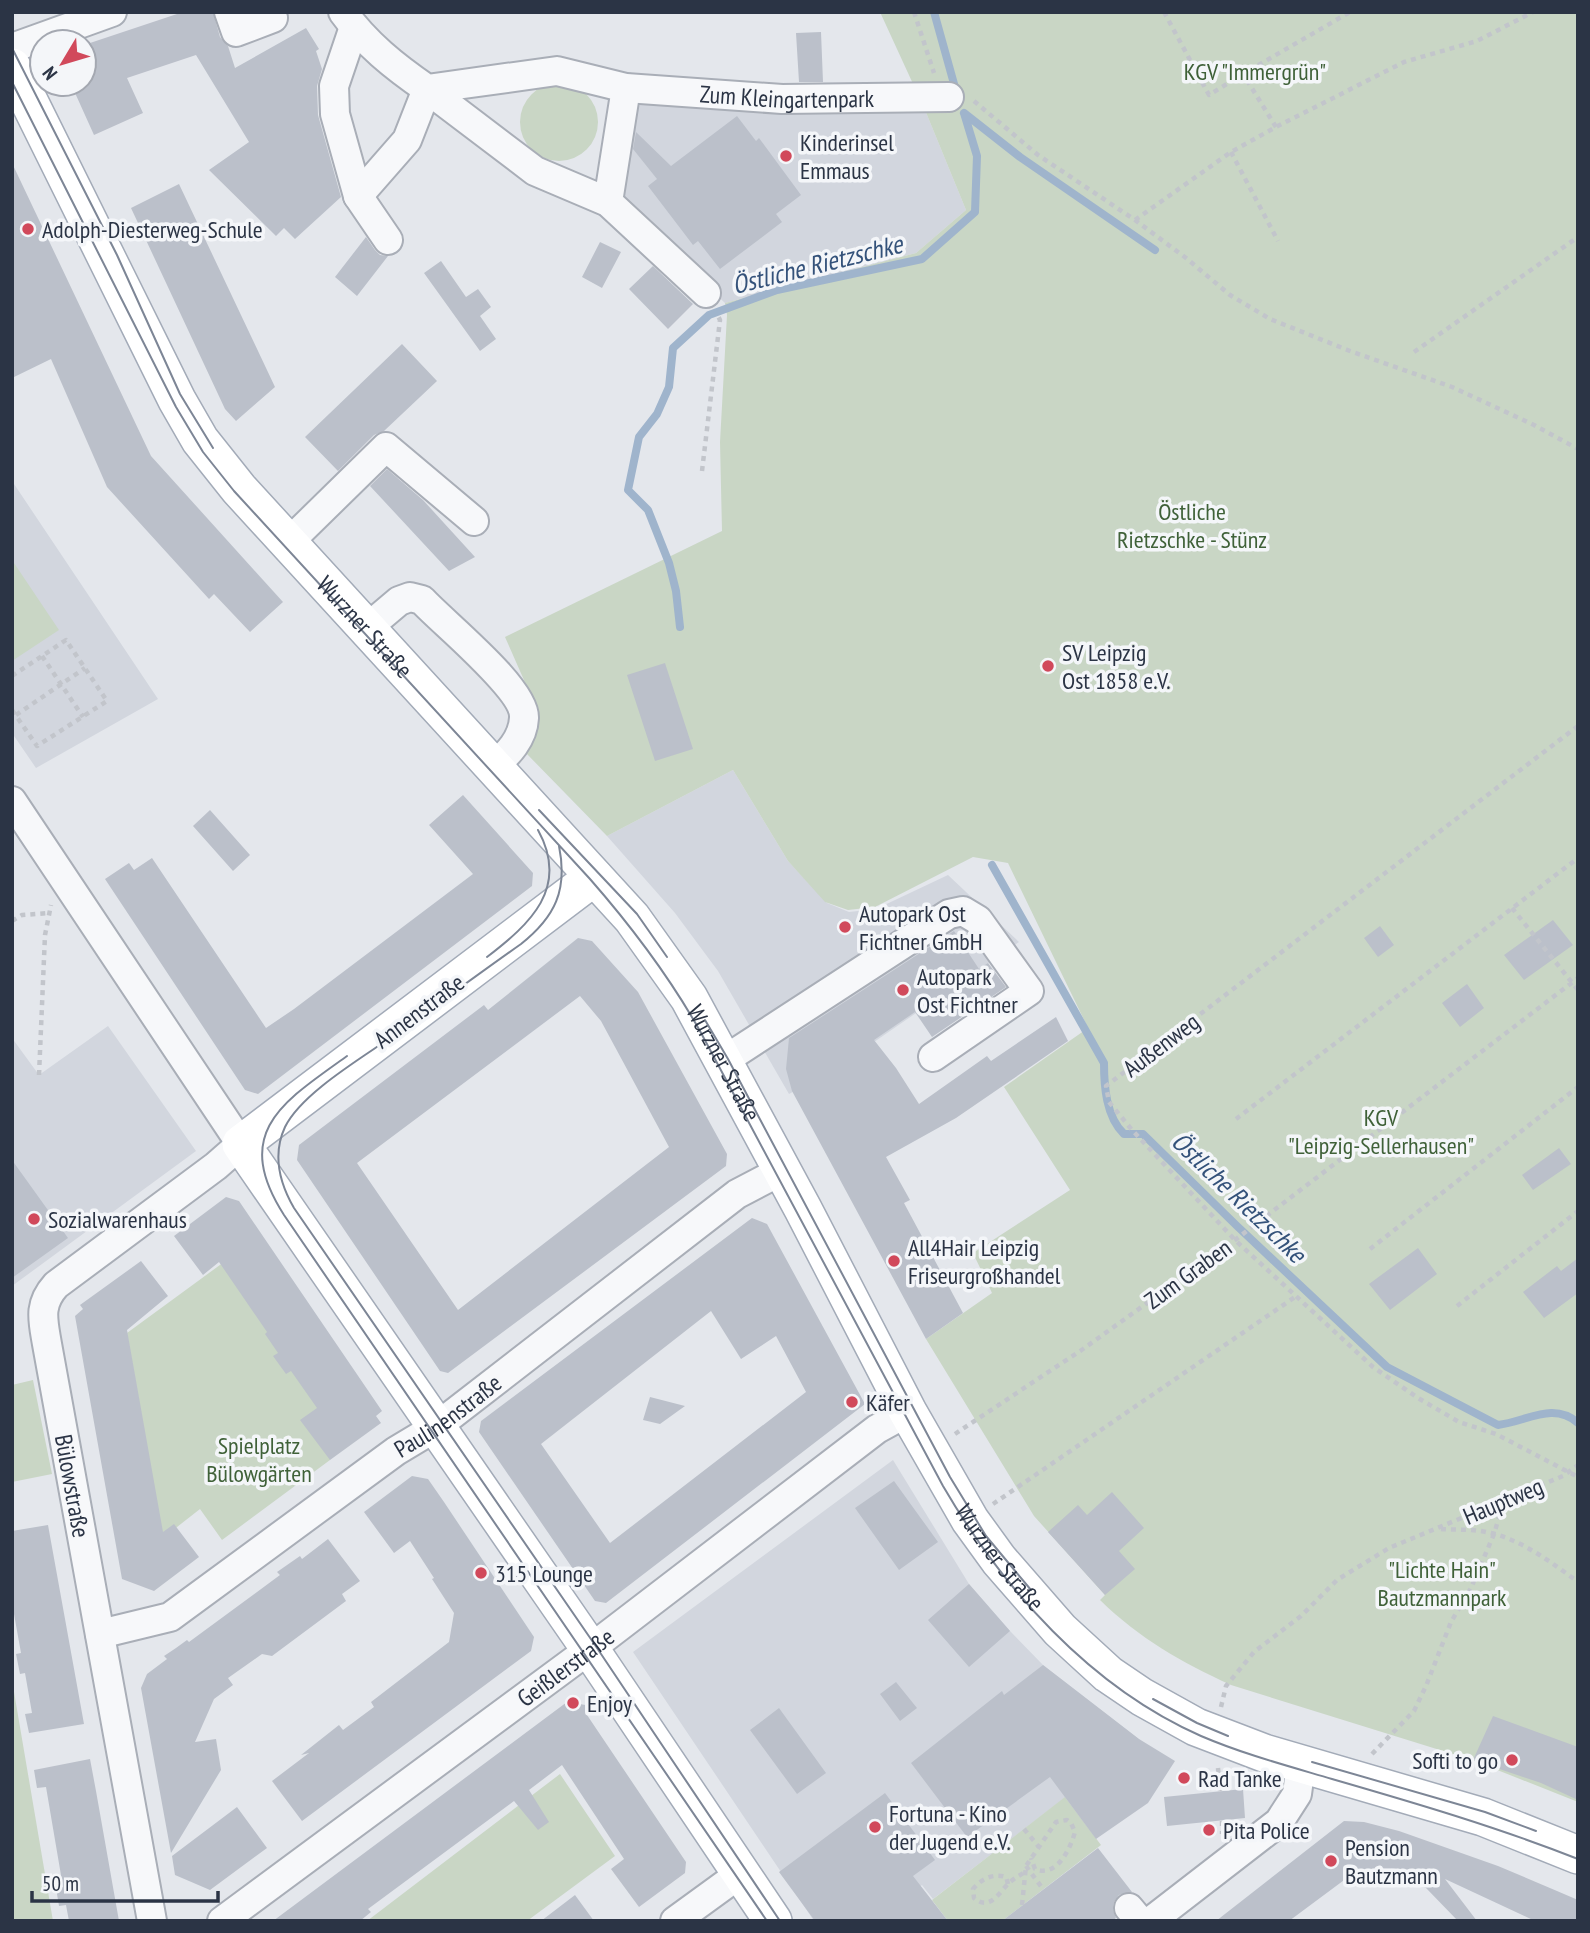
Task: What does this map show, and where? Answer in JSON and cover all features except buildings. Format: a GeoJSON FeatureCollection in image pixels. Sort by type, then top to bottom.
{"type":"FeatureCollection","features":[{"type":"Feature","properties":{"kind":"main road","name":"Wurzner Straße"},"geometry":{"type":"LineString","coordinates":[[12,67],[189,421],[220,466],[632,918],[689,998],[803,1209],[929,1452],[970,1520],[999,1560],[1053,1621],[1108,1674],[1192,1725],[1301,1764],[1483,1817],[1578,1855]]}},
{"type":"Feature","properties":{"kind":"main road","name":"Annenstraße"},"geometry":{"type":"LineString","coordinates":[[241,1144],[594,877]]}},
{"type":"Feature","properties":{"kind":"main road"},"geometry":{"type":"LineString","coordinates":[[241,1144],[590,1649],[772,1921]]}},
{"type":"Feature","properties":{"kind":"street"},"geometry":{"type":"LineString","coordinates":[[12,48],[112,12]]}},
{"type":"Feature","properties":{"kind":"street"},"geometry":{"type":"LineString","coordinates":[[229,12],[236,32],[273,19]]}},
{"type":"Feature","properties":{"kind":"street"},"geometry":{"type":"LineString","coordinates":[[348,20],[390,63],[535,171],[608,202],[706,293]]}},
{"type":"Feature","properties":{"kind":"street"},"geometry":{"type":"LineString","coordinates":[[348,20],[334,86],[335,114],[358,196],[388,240]]}},
{"type":"Feature","properties":{"kind":"street","name":"Zum Kleingartenpark"},"geometry":{"type":"LineString","coordinates":[[426,89],[557,71],[626,88],[782,99],[961,99]]}},
{"type":"Feature","properties":{"kind":"street"},"geometry":{"type":"LineString","coordinates":[[608,202],[626,88]]}},
{"type":"Feature","properties":{"kind":"street"},"geometry":{"type":"LineString","coordinates":[[358,196],[407,140],[426,89]]}},
{"type":"Feature","properties":{"kind":"street"},"geometry":{"type":"LineString","coordinates":[[289,542],[386,447],[474,521]]}},
{"type":"Feature","properties":{"kind":"street"},"geometry":{"type":"LineString","coordinates":[[367,628],[399,601],[410,597],[422,600],[493,668],[515,694],[524,716],[521,733],[513,748],[493,767]]}},
{"type":"Feature","properties":{"kind":"street"},"geometry":{"type":"LineString","coordinates":[[12,801],[241,1144]]}},
{"type":"Feature","properties":{"kind":"street"},"geometry":{"type":"LineString","coordinates":[[723,1061],[949,914],[963,911],[978,920],[1029,991],[933,1057]]}},
{"type":"Feature","properties":{"kind":"street","name":"Bülowstraße"},"geometry":{"type":"LineString","coordinates":[[152,1921],[47,1344],[43,1304],[56,1285],[216,1166],[241,1144]]}},
{"type":"Feature","properties":{"kind":"street","name":"Paulinenstraße"},"geometry":{"type":"LineString","coordinates":[[100,1634],[170,1617],[396,1451],[436,1427],[737,1194],[781,1171]]}},
{"type":"Feature","properties":{"kind":"street","name":"Geißlerstraße"},"geometry":{"type":"LineString","coordinates":[[222,1921],[590,1649],[877,1429],[908,1412]]}},
{"type":"Feature","properties":{"kind":"street"},"geometry":{"type":"LineString","coordinates":[[1140,1916],[1279,1822],[1297,1794],[1301,1764]]}},
{"type":"Feature","properties":{"kind":"street"},"geometry":{"type":"LineString","coordinates":[[674,1921],[741,1873]]}},
{"type":"Feature","properties":{"kind":"path"},"geometry":{"type":"LineString","coordinates":[[914,12],[934,75],[961,99],[1038,155],[1135,220],[1230,295],[1270,319],[1452,387],[1534,425],[1578,449]]}},
{"type":"Feature","properties":{"kind":"path"},"geometry":{"type":"LineString","coordinates":[[1164,12],[1209,95],[1350,12]]}},
{"type":"Feature","properties":{"kind":"path"},"geometry":{"type":"LineString","coordinates":[[1135,220],[1231,152],[1276,127],[1404,62],[1477,41],[1533,12]]}},
{"type":"Feature","properties":{"kind":"path"},"geometry":{"type":"LineString","coordinates":[[1244,74],[1276,127]]}},
{"type":"Feature","properties":{"kind":"path"},"geometry":{"type":"LineString","coordinates":[[1231,152],[1278,241]]}},
{"type":"Feature","properties":{"kind":"path"},"geometry":{"type":"LineString","coordinates":[[1414,352],[1578,237]]}},
{"type":"Feature","properties":{"kind":"path"},"geometry":{"type":"LineString","coordinates":[[702,471],[720,320]]}},
{"type":"Feature","properties":{"kind":"path"},"geometry":{"type":"LineString","coordinates":[[12,676],[66,640],[85,668],[107,701],[37,746],[14,713],[85,668]]}},
{"type":"Feature","properties":{"kind":"path"},"geometry":{"type":"LineString","coordinates":[[42,656],[83,716]]}},
{"type":"Feature","properties":{"kind":"path","name":"Außenweg"},"geometry":{"type":"LineString","coordinates":[[1578,726],[1106,1086],[1109,1102],[1132,1130],[1235,1240],[1373,1367],[1418,1398],[1460,1422],[1496,1434],[1578,1477]]}},
{"type":"Feature","properties":{"kind":"path"},"geometry":{"type":"LineString","coordinates":[[1236,1119],[1578,858]]}},
{"type":"Feature","properties":{"kind":"path"},"geometry":{"type":"LineString","coordinates":[[39,1075],[45,935],[58,870]]}},
{"type":"Feature","properties":{"kind":"path"},"geometry":{"type":"LineString","coordinates":[[1512,908],[1578,990]]}},
{"type":"Feature","properties":{"kind":"path"},"geometry":{"type":"LineString","coordinates":[[12,921],[22,915],[49,913]]}},
{"type":"Feature","properties":{"kind":"path","name":"Zum Graben"},"geometry":{"type":"LineString","coordinates":[[929,1452],[1083,1349],[1248,1231],[1578,978]]}},
{"type":"Feature","properties":{"kind":"path"},"geometry":{"type":"LineString","coordinates":[[1370,1249],[1578,1087]]}},
{"type":"Feature","properties":{"kind":"path"},"geometry":{"type":"LineString","coordinates":[[1457,1306],[1578,1211]]}},
{"type":"Feature","properties":{"kind":"path"},"geometry":{"type":"LineString","coordinates":[[970,1520],[1295,1297]]}},
{"type":"Feature","properties":{"kind":"path","name":"Hauptweg"},"geometry":{"type":"LineString","coordinates":[[1221,1707],[1226,1686],[1254,1652],[1301,1616],[1337,1580],[1389,1548],[1563,1476],[1578,1465]]}},
{"type":"Feature","properties":{"kind":"path"},"geometry":{"type":"LineString","coordinates":[[1373,1754],[1414,1710],[1451,1622],[1471,1588],[1494,1534],[1504,1500]]}},
{"type":"Feature","properties":{"kind":"path"},"geometry":{"type":"LineString","coordinates":[[1437,1529],[1494,1534],[1527,1549],[1578,1582]]}},
{"type":"Feature","properties":{"kind":"path"},"geometry":{"type":"LineString","coordinates":[[1022,1905],[1026,1868],[1031,1858],[1056,1822],[1067,1820],[1072,1823],[1075,1832],[1063,1860],[1041,1872],[1035,1869],[1031,1858]]}},
{"type":"Feature","properties":{"kind":"path"},"geometry":{"type":"LineString","coordinates":[[1024,1829],[1038,1847]]}},
{"type":"Feature","properties":{"kind":"path"},"geometry":{"type":"LineString","coordinates":[[1008,1884],[1006,1877],[990,1877],[973,1889],[974,1898],[987,1903],[1026,1868]]}},
{"type":"Feature","properties":{"kind":"path"},"geometry":{"type":"LineString","coordinates":[[1026,1868],[1043,1889]]}},
{"type":"Feature","properties":{"kind":"shaded area","name":"Kinderinsel Emmaus"},"geometry":{"type":"Polygon","coordinates":[[[657,97],[925,110],[966,210],[916,253],[725,303],[618,201],[638,106],[657,97]]]}},
{"type":"Feature","properties":{"kind":"shaded area"},"geometry":{"type":"Polygon","coordinates":[[[12,481],[158,699],[36,768],[12,733],[12,481]]]}},
{"type":"Feature","properties":{"kind":"shaded area","name":"Autopark Ost Fichtner GmbH"},"geometry":{"type":"Polygon","coordinates":[[[733,770],[788,861],[827,903],[849,912],[876,909],[948,875],[1019,942],[832,1071],[789,1094],[718,971],[675,913],[607,836],[733,770]]]}},
{"type":"Feature","properties":{"kind":"shaded area"},"geometry":{"type":"Polygon","coordinates":[[[108,1026],[196,1151],[12,1286],[12,1038],[39,1075],[108,1026]]]}},
{"type":"Feature","properties":{"kind":"shaded area"},"geometry":{"type":"Polygon","coordinates":[[[893,1460],[969,1584],[1010,1631],[1043,1665],[1140,1740],[933,1899],[922,1885],[875,1921],[814,1921],[633,1652],[893,1460]]]}},
{"type":"Feature","properties":{"kind":"green space","name":"Östliche Rietzschke - Stünz"},"geometry":{"type":"Polygon","coordinates":[[[880,12],[1578,12],[1578,1802],[1472,1760],[1231,1685],[1195,1668],[1130,1627],[1100,1600],[1105,1595],[1034,1516],[926,1339],[992,1293],[973,1253],[1070,1190],[1004,1087],[1088,1028],[1008,863],[973,857],[875,907],[848,910],[825,902],[788,861],[733,770],[607,836],[525,752],[531,696],[505,637],[722,531],[720,442],[727,315],[725,303],[916,253],[966,210],[925,110],[880,12]]]}},
{"type":"Feature","properties":{"kind":"green space"},"geometry":{"type":"Polygon","coordinates":[[[551,83],[567,83],[581,89],[592,100],[598,114],[598,130],[592,144],[581,155],[567,161],[551,161],[537,155],[526,144],[520,130],[520,114],[526,100],[537,89],[551,83]]]}},
{"type":"Feature","properties":{"kind":"green space"},"geometry":{"type":"Polygon","coordinates":[[[12,560],[59,630],[12,661],[12,560]]]}},
{"type":"Feature","properties":{"kind":"green space","name":"Spielplatz Bülowgärten"},"geometry":{"type":"Polygon","coordinates":[[[224,1262],[331,1405],[330,1460],[222,1540],[200,1509],[163,1538],[127,1333],[224,1262]]]}},
{"type":"Feature","properties":{"kind":"green space"},"geometry":{"type":"Polygon","coordinates":[[[33,1380],[52,1474],[12,1482],[12,1385],[33,1380]]]}},
{"type":"Feature","properties":{"kind":"green space"},"geometry":{"type":"Polygon","coordinates":[[[12,1680],[53,1921],[12,1921],[12,1680]]]}},
{"type":"Feature","properties":{"kind":"green space"},"geometry":{"type":"Polygon","coordinates":[[[560,1774],[615,1856],[527,1921],[367,1921],[560,1774]]]}},
{"type":"Feature","properties":{"kind":"green space"},"geometry":{"type":"Polygon","coordinates":[[[1065,1797],[1101,1845],[1002,1921],[948,1921],[932,1900],[1065,1797]]]}},
{"type":"Feature","properties":{"kind":"waterway","name":"Östliche Rietzschke"},"geometry":{"type":"LineString","coordinates":[[934,12],[956,91]]}},
{"type":"Feature","properties":{"kind":"waterway","name":"Östliche Rietzschke"},"geometry":{"type":"LineString","coordinates":[[964,113],[1020,157],[1155,250]]}},
{"type":"Feature","properties":{"kind":"waterway","name":"Östliche Rietzschke"},"geometry":{"type":"LineString","coordinates":[[680,627],[676,591],[669,563],[648,510],[628,490],[639,437],[657,414],[669,387],[673,348],[709,315],[777,290],[922,259],[975,212],[977,156],[964,113]]}},
{"type":"Feature","properties":{"kind":"waterway","name":"Östliche Rietzschke"},"geometry":{"type":"LineString","coordinates":[[992,865],[1104,1063],[1110,1110],[1124,1134],[1143,1134],[1387,1367],[1498,1425],[1549,1413],[1569,1417],[1578,1423]]}},
{"type":"Feature","properties":{"kind":"tram line"},"geometry":{"type":"LineString","coordinates":[[12,48],[117,255],[180,394],[213,448]]}},
{"type":"Feature","properties":{"kind":"tram line"},"geometry":{"type":"LineString","coordinates":[[12,82],[176,407],[203,452],[234,491],[590,879],[663,971],[700,1031],[943,1486],[993,1562],[1022,1597],[1086,1663],[1122,1691],[1201,1736],[1266,1759],[1425,1806],[1578,1859]]}},
{"type":"Feature","properties":{"kind":"tram line"},"geometry":{"type":"LineString","coordinates":[[539,810],[637,914],[667,957]]}},
{"type":"Feature","properties":{"kind":"tram line"},"geometry":{"type":"LineString","coordinates":[[487,957],[518,931],[541,903],[550,870],[547,851],[538,830]]}},
{"type":"Feature","properties":{"kind":"tram line"},"geometry":{"type":"LineString","coordinates":[[559,846],[562,876],[560,889],[543,923],[521,944],[332,1078],[304,1102],[285,1127],[281,1137],[278,1158],[281,1178],[294,1208],[595,1645],[780,1921]]}},
{"type":"Feature","properties":{"kind":"tram line"},"geometry":{"type":"LineString","coordinates":[[705,1020],[950,1477],[986,1536],[1031,1590]]}},
{"type":"Feature","properties":{"kind":"tram line"},"geometry":{"type":"LineString","coordinates":[[347,1056],[303,1089],[285,1105],[272,1122],[264,1140],[262,1162],[269,1186],[284,1215],[767,1921]]}},
{"type":"Feature","properties":{"kind":"tram line"},"geometry":{"type":"LineString","coordinates":[[1153,1699],[1228,1736]]}},
{"type":"Feature","properties":{"kind":"tram line"},"geometry":{"type":"LineString","coordinates":[[1312,1762],[1485,1812],[1536,1831]]}},
{"type":"Feature","properties":{"kind":"place","name":"Kinderinsel Emmaus"},"geometry":{"type":"Point","coordinates":[786,156]}},
{"type":"Feature","properties":{"kind":"place","name":"Adolph-Diesterweg-Schule"},"geometry":{"type":"Point","coordinates":[28,229]}},
{"type":"Feature","properties":{"kind":"place","name":"SV Leipzig Ost 1858 e.V."},"geometry":{"type":"Point","coordinates":[1048,666]}},
{"type":"Feature","properties":{"kind":"place","name":"Autopark Ost Fichtner GmbH"},"geometry":{"type":"Point","coordinates":[845,927]}},
{"type":"Feature","properties":{"kind":"place","name":"Autopark Ost Fichtner"},"geometry":{"type":"Point","coordinates":[903,990]}},
{"type":"Feature","properties":{"kind":"place","name":"Sozialwarenhaus"},"geometry":{"type":"Point","coordinates":[34,1219]}},
{"type":"Feature","properties":{"kind":"place","name":"All4Hair Leipzig Friseurgroßhandel"},"geometry":{"type":"Point","coordinates":[894,1261]}},
{"type":"Feature","properties":{"kind":"place","name":"Käfer"},"geometry":{"type":"Point","coordinates":[852,1402]}},
{"type":"Feature","properties":{"kind":"place","name":"315 Lounge"},"geometry":{"type":"Point","coordinates":[481,1573]}},
{"type":"Feature","properties":{"kind":"place","name":"Enjoy"},"geometry":{"type":"Point","coordinates":[573,1703]}},
{"type":"Feature","properties":{"kind":"place","name":"Softi to go"},"geometry":{"type":"Point","coordinates":[1512,1760]}},
{"type":"Feature","properties":{"kind":"place","name":"Rad Tanke"},"geometry":{"type":"Point","coordinates":[1184,1778]}},
{"type":"Feature","properties":{"kind":"place","name":"Fortuna - Kino der Jugend e.V."},"geometry":{"type":"Point","coordinates":[875,1827]}},
{"type":"Feature","properties":{"kind":"place","name":"Pita Police"},"geometry":{"type":"Point","coordinates":[1209,1830]}},
{"type":"Feature","properties":{"kind":"place","name":"Pension Bautzmann"},"geometry":{"type":"Point","coordinates":[1331,1861]}},
{"type":"Feature","properties":{"kind":"park label","name":"KGV \"Immergrün\""},"geometry":{"type":"Point","coordinates":[1255,71]}},
{"type":"Feature","properties":{"kind":"park label","name":"KGV \"Leipzig-Sellerhausen\""},"geometry":{"type":"Point","coordinates":[1381,1131]}},
{"type":"Feature","properties":{"kind":"park label","name":"\"Lichte Hain\" Bautzmannpark"},"geometry":{"type":"Point","coordinates":[1442,1583]}}]}
